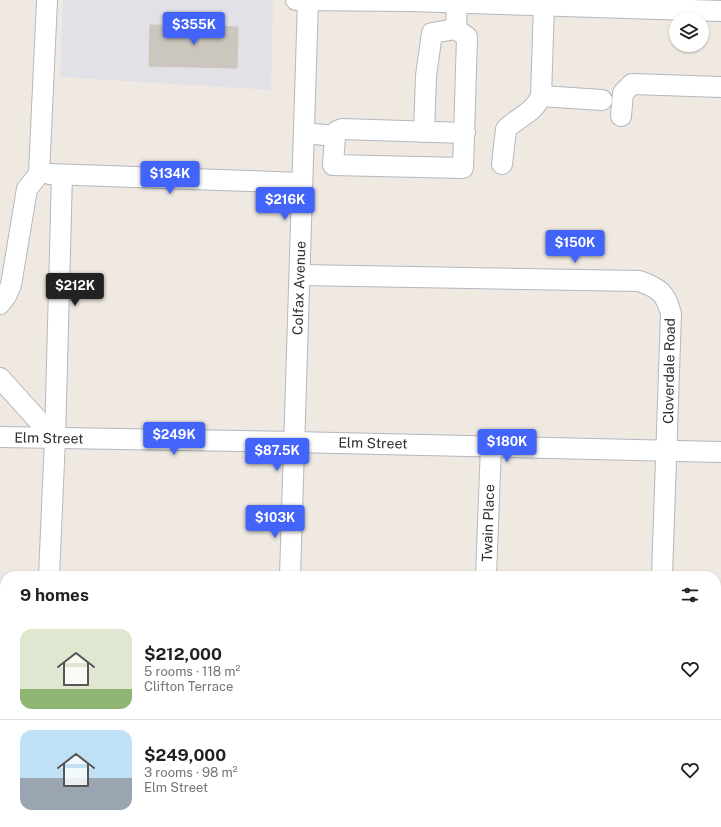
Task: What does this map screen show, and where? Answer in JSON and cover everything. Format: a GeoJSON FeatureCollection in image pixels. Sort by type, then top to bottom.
{"type":"FeatureCollection","features":[{"type":"Feature","properties":{"kind":"street"},"geometry":{"type":"LineString","coordinates":[[0,304],[11,285],[27,189],[39,174],[47,0]]}},
{"type":"Feature","properties":{"kind":"street"},"geometry":{"type":"LineString","coordinates":[[296,0],[721,10]]}},
{"type":"Feature","properties":{"kind":"street","name":"Colfax Avenue"},"geometry":{"type":"LineString","coordinates":[[290,571],[308,0]]}},
{"type":"Feature","properties":{"kind":"street"},"geometry":{"type":"LineString","coordinates":[[458,3],[462,33],[465,133],[463,168],[333,165],[334,136],[337,131],[342,129],[465,133]]}},
{"type":"Feature","properties":{"kind":"street"},"geometry":{"type":"LineString","coordinates":[[502,164],[506,129],[530,112],[538,103],[541,96],[544,5]]}},
{"type":"Feature","properties":{"kind":"street"},"geometry":{"type":"LineString","coordinates":[[424,132],[426,76],[432,33],[462,33]]}},
{"type":"Feature","properties":{"kind":"street"},"geometry":{"type":"LineString","coordinates":[[621,116],[623,93],[632,84],[721,87]]}},
{"type":"Feature","properties":{"kind":"street"},"geometry":{"type":"LineString","coordinates":[[541,96],[602,100]]}},
{"type":"Feature","properties":{"kind":"street"},"geometry":{"type":"LineString","coordinates":[[304,133],[334,136]]}},
{"type":"Feature","properties":{"kind":"street"},"geometry":{"type":"LineString","coordinates":[[39,174],[302,183]]}},
{"type":"Feature","properties":{"kind":"street"},"geometry":{"type":"LineString","coordinates":[[49,571],[55,439],[62,175]]}},
{"type":"Feature","properties":{"kind":"street","name":"Cloverdale Road"},"geometry":{"type":"LineString","coordinates":[[300,275],[639,281],[653,286],[662,293],[668,302],[671,314],[662,571]]}},
{"type":"Feature","properties":{"kind":"street"},"geometry":{"type":"LineString","coordinates":[[0,378],[55,439]]}},
{"type":"Feature","properties":{"kind":"street","name":"Elm Street"},"geometry":{"type":"LineString","coordinates":[[0,437],[491,446],[721,452]]}},
{"type":"Feature","properties":{"kind":"street","name":"Twain Place"},"geometry":{"type":"LineString","coordinates":[[486,571],[491,446]]}},
{"type":"Feature","properties":{"kind":"shaded area"},"geometry":{"type":"Polygon","coordinates":[[[63,0],[273,0],[271,90],[60,77],[63,0]]]}},
{"type":"Feature","properties":{"kind":"building"},"geometry":{"type":"Polygon","coordinates":[[[150,25],[238,27],[237,68],[149,66],[150,25]]]}}]}
